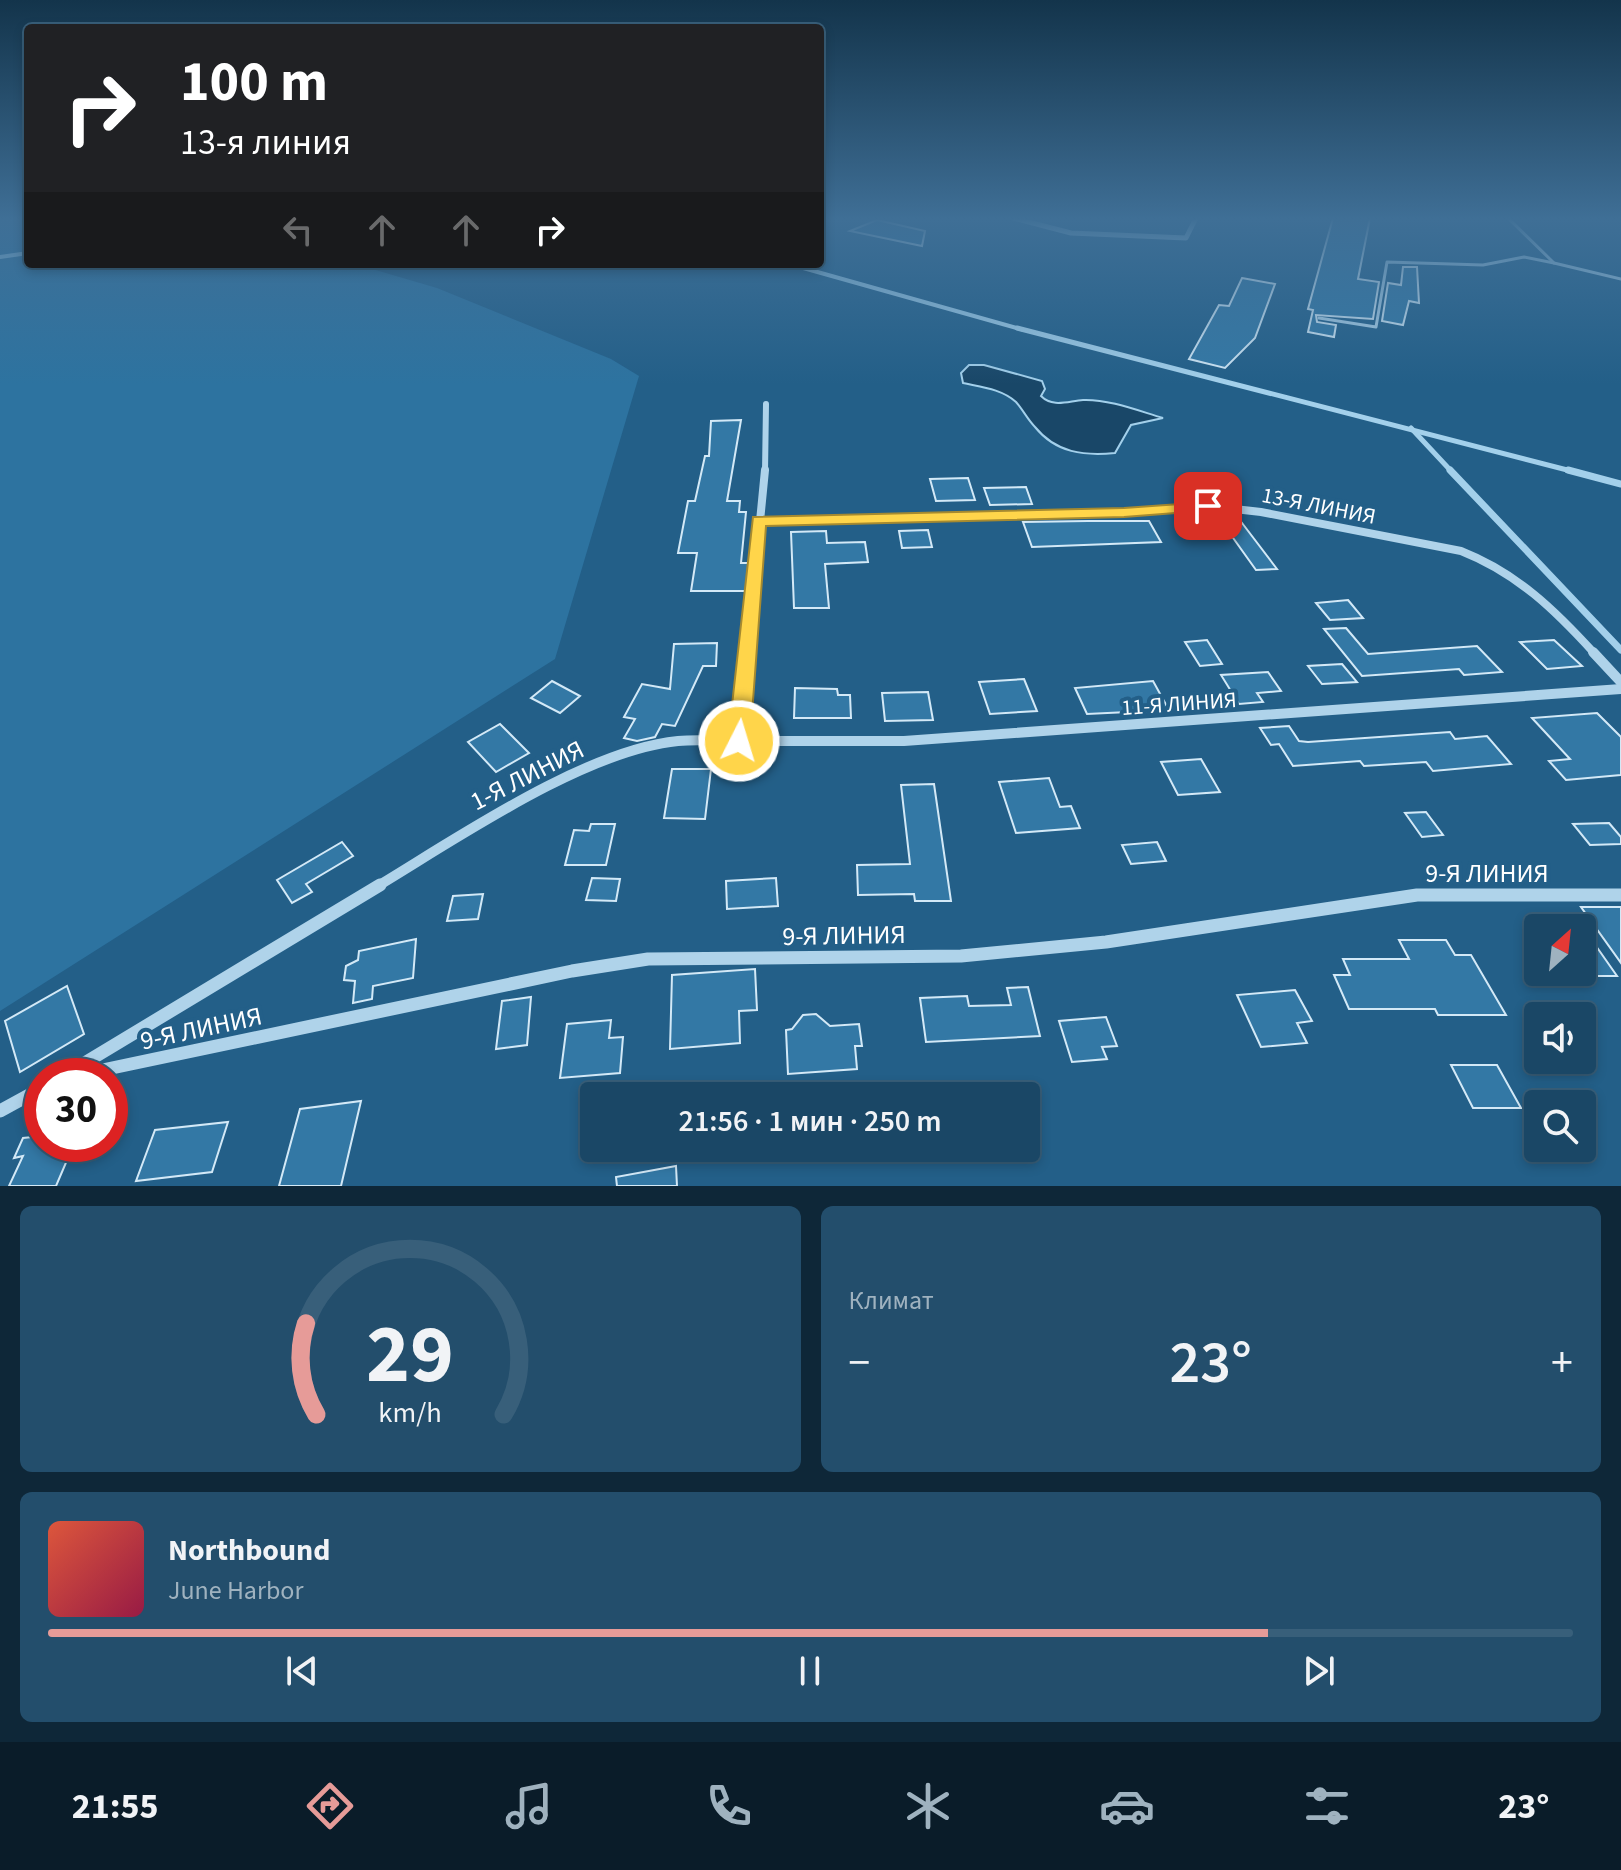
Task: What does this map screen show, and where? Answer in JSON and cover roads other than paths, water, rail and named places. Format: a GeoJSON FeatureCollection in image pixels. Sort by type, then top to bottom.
{"type":"FeatureCollection","features":[{"type":"Feature","properties":{"kind":"street"},"geometry":{"type":"LineString","coordinates":[[739,741],[767,453],[766,404]]}},
{"type":"Feature","properties":{"kind":"street","name":"13-Я ЛИНИЯ"},"geometry":{"type":"LineString","coordinates":[[759,521],[1124,513],[1208,506],[1261,512],[1461,551],[1486,559],[1523,580],[1621,682]]}},
{"type":"Feature","properties":{"kind":"street","name":"11-Я ЛИНИЯ"},"geometry":{"type":"LineString","coordinates":[[739,741],[904,741],[1621,689]]}},
{"type":"Feature","properties":{"kind":"street","name":"1-Я ЛИНИЯ"},"geometry":{"type":"LineString","coordinates":[[93,1058],[516,803],[610,759],[676,741],[739,741]]}},
{"type":"Feature","properties":{"kind":"street","name":"9-Я ЛИНИЯ"},"geometry":{"type":"LineString","coordinates":[[128,1065],[572,971],[648,959],[961,956],[1106,942],[1417,895],[1621,895]]}},
{"type":"Feature","properties":{"kind":"street"},"geometry":{"type":"LineString","coordinates":[[0,1111],[24,1098]]}},
{"type":"Feature","properties":{"kind":"lane"},"geometry":{"type":"LineString","coordinates":[[1319,318],[1376,327],[1385,273]]}},
{"type":"Feature","properties":{"kind":"lane"},"geometry":{"type":"LineString","coordinates":[[1597,273],[1621,279]]}},
{"type":"Feature","properties":{"kind":"waterway"},"geometry":{"type":"LineString","coordinates":[[822,273],[1024,330]]}},
{"type":"Feature","properties":{"kind":"waterway"},"geometry":{"type":"LineString","coordinates":[[1017,328],[1413,430]]}},
{"type":"Feature","properties":{"kind":"waterway"},"geometry":{"type":"LineString","coordinates":[[1413,430],[1575,472]]}},
{"type":"Feature","properties":{"kind":"waterway"},"geometry":{"type":"LineString","coordinates":[[1413,430],[1452,472]]}},
{"type":"Feature","properties":{"kind":"waterway"},"geometry":{"type":"LineString","coordinates":[[1450,470],[1621,650]]}},
{"type":"Feature","properties":{"kind":"waterway"},"geometry":{"type":"LineString","coordinates":[[1568,470],[1621,484]]}}]}
